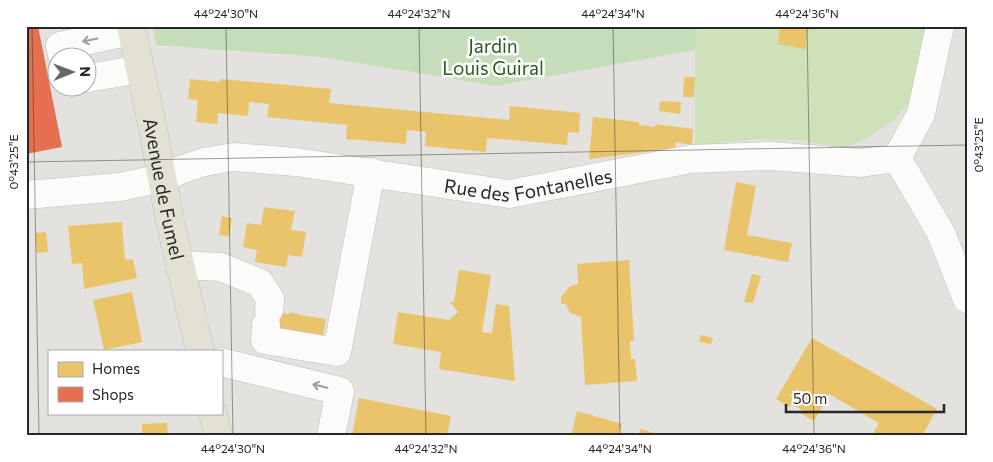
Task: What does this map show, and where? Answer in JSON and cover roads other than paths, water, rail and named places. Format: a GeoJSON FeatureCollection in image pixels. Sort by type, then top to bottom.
{"type":"FeatureCollection","features":[{"type":"Feature","properties":{"kind":"main road","name":"Avenue de Fumel"},"geometry":{"type":"LineString","coordinates":[[132,29],[180,265],[200,350]]}},
{"type":"Feature","properties":{"kind":"main road"},"geometry":{"type":"LineString","coordinates":[[213,414],[218,436]]}},
{"type":"Feature","properties":{"kind":"street"},"geometry":{"type":"LineString","coordinates":[[940,26],[921,114],[897,158],[941,233],[967,299]]}},
{"type":"Feature","properties":{"kind":"street"},"geometry":{"type":"LineString","coordinates":[[60,48],[60,46],[132,29]]}},
{"type":"Feature","properties":{"kind":"street"},"geometry":{"type":"LineString","coordinates":[[98,76],[140,68]]}},
{"type":"Feature","properties":{"kind":"street","name":"Rue des Fontanelles"},"geometry":{"type":"LineString","coordinates":[[26,195],[120,187],[162,178],[204,162],[233,157],[296,162],[371,172],[510,194],[691,159],[771,156],[860,163],[897,158]]}},
{"type":"Feature","properties":{"kind":"street"},"geometry":{"type":"LineString","coordinates":[[180,265],[221,267],[260,283],[270,299],[265,340],[337,352],[371,172]]}},
{"type":"Feature","properties":{"kind":"street"},"geometry":{"type":"LineString","coordinates":[[222,362],[340,391],[331,436]]}},
{"type":"Feature","properties":{"kind":"park label","name":"Jardin Louis Guiral"},"geometry":{"type":"Point","coordinates":[493,56]}}]}
